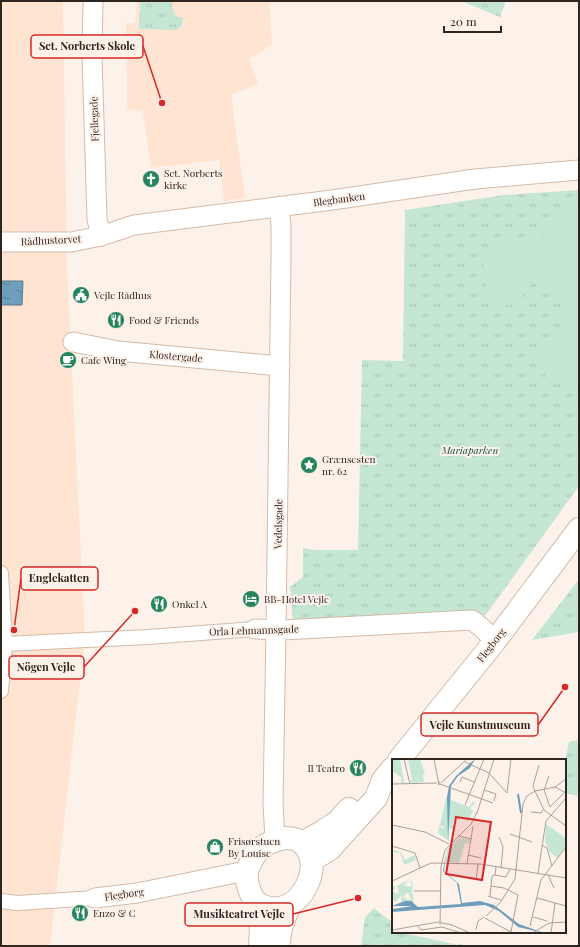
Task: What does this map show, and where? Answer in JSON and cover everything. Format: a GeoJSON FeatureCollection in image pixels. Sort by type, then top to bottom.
{"type":"FeatureCollection","features":[{"type":"Feature","properties":{"kind":"main road","name":"Flegborg"},"geometry":{"type":"LineString","coordinates":[[400,759],[495,640],[579,529]]}},
{"type":"Feature","properties":{"kind":"main road"},"geometry":{"type":"LineString","coordinates":[[307,852],[330,849],[376,798],[388,774]]}},
{"type":"Feature","properties":{"kind":"main road"},"geometry":{"type":"LineString","coordinates":[[285,838],[295,839],[307,852],[312,870],[302,894],[296,900],[289,906],[270,909],[260,905],[254,899],[249,888],[246,871],[257,852],[275,840],[285,838]]}},
{"type":"Feature","properties":{"kind":"main road"},"geometry":{"type":"LineString","coordinates":[[260,905],[260,946]]}},
{"type":"Feature","properties":{"kind":"main road"},"geometry":{"type":"LineString","coordinates":[[278,946],[281,928],[289,906]]}},
{"type":"Feature","properties":{"kind":"street","name":"Fjellegade"},"geometry":{"type":"LineString","coordinates":[[93,1],[92,56],[97,219],[101,236]]}},
{"type":"Feature","properties":{"kind":"street","name":"Blegbanken"},"geometry":{"type":"LineString","coordinates":[[101,236],[134,225],[332,200],[475,179],[579,170]]}},
{"type":"Feature","properties":{"kind":"street","name":"Vedelsgade"},"geometry":{"type":"LineString","coordinates":[[275,840],[273,804],[280,366],[281,225],[279,207]]}},
{"type":"Feature","properties":{"kind":"street","name":"Rådhustorvet"},"geometry":{"type":"LineString","coordinates":[[1,242],[71,242],[101,236]]}},
{"type":"Feature","properties":{"kind":"street","name":"Klostergade"},"geometry":{"type":"LineString","coordinates":[[73,342],[118,351],[280,366]]}},
{"type":"Feature","properties":{"kind":"street"},"geometry":{"type":"LineString","coordinates":[[1,573],[5,644],[1,691]]}},
{"type":"Feature","properties":{"kind":"street","name":"Orla Lehmannsgade"},"geometry":{"type":"LineString","coordinates":[[5,644],[255,628],[276,629],[472,620],[495,640]]}},
{"type":"Feature","properties":{"kind":"street","name":"Flegborg"},"geometry":{"type":"LineString","coordinates":[[1,901],[17,903],[95,898],[137,893],[246,871]]}},
{"type":"Feature","properties":{"kind":"shaded area"},"geometry":{"type":"Polygon","coordinates":[[[1,1],[63,1],[67,269],[85,637],[50,946],[1,946],[1,1]]]}},
{"type":"Feature","properties":{"kind":"shaded area"},"geometry":{"type":"Polygon","coordinates":[[[137,1],[270,1],[272,44],[256,56],[249,58],[258,84],[231,95],[245,198],[224,201],[219,160],[151,168],[143,112],[127,109],[126,23],[135,23],[137,1]]]}},
{"type":"Feature","properties":{"kind":"green space"},"geometry":{"type":"Polygon","coordinates":[[[140,1],[173,1],[172,6],[175,14],[178,17],[183,17],[182,25],[176,30],[139,29],[140,1]]]}},
{"type":"Feature","properties":{"kind":"green space"},"geometry":{"type":"Polygon","coordinates":[[[461,1],[506,1],[500,17],[461,1]]]}},
{"type":"Feature","properties":{"kind":"green space","name":"Mariaparken"},"geometry":{"type":"Polygon","coordinates":[[[579,190],[579,486],[485,616],[472,611],[293,625],[290,587],[303,577],[303,548],[314,550],[358,550],[362,360],[403,361],[405,210],[504,195],[579,190]]]}},
{"type":"Feature","properties":{"kind":"green space"},"geometry":{"type":"Polygon","coordinates":[[[563,210],[579,219],[579,371],[565,382],[555,384],[551,383],[547,379],[539,355],[543,347],[558,331],[562,320],[563,308],[558,290],[549,281],[538,279],[531,284],[517,302],[507,305],[500,303],[492,298],[486,286],[484,279],[484,263],[490,250],[503,242],[527,242],[538,240],[542,237],[552,216],[556,212],[563,210]]]}},
{"type":"Feature","properties":{"kind":"green space"},"geometry":{"type":"Polygon","coordinates":[[[579,579],[579,632],[532,640],[579,579]]]}},
{"type":"Feature","properties":{"kind":"green space"},"geometry":{"type":"Polygon","coordinates":[[[579,740],[579,796],[566,793],[566,759],[569,742],[579,740]]]}},
{"type":"Feature","properties":{"kind":"green space"},"geometry":{"type":"Polygon","coordinates":[[[374,908],[392,922],[392,933],[404,933],[468,946],[361,946],[365,917],[374,908]]]}},
{"type":"Feature","properties":{"kind":"water"},"geometry":{"type":"Polygon","coordinates":[[[1,281],[23,281],[22,305],[1,305],[1,281]]]}},
{"type":"Feature","properties":{"kind":"place","name":"Sct. Norberts Skole"},"geometry":{"type":"Point","coordinates":[162,103]}},
{"type":"Feature","properties":{"kind":"place","name":"Sct. Norberts kirke"},"geometry":{"type":"Point","coordinates":[151,179]}},
{"type":"Feature","properties":{"kind":"place","name":"Vejle Rådhus"},"geometry":{"type":"Point","coordinates":[81,295]}},
{"type":"Feature","properties":{"kind":"place","name":"Food & Friends"},"geometry":{"type":"Point","coordinates":[116,320]}},
{"type":"Feature","properties":{"kind":"place","name":"Cafe Wing"},"geometry":{"type":"Point","coordinates":[68,360]}},
{"type":"Feature","properties":{"kind":"place","name":"Grænsesten nr. 62"},"geometry":{"type":"Point","coordinates":[309,465]}},
{"type":"Feature","properties":{"kind":"place","name":"BB-Hotel Vejle"},"geometry":{"type":"Point","coordinates":[251,599]}},
{"type":"Feature","properties":{"kind":"place","name":"Onkel A"},"geometry":{"type":"Point","coordinates":[159,604]}},
{"type":"Feature","properties":{"kind":"place","name":"Nögen Vejle"},"geometry":{"type":"Point","coordinates":[135,611]}},
{"type":"Feature","properties":{"kind":"place","name":"Englekatten"},"geometry":{"type":"Point","coordinates":[14,630]}},
{"type":"Feature","properties":{"kind":"place","name":"Vejle Kunstmuseum"},"geometry":{"type":"Point","coordinates":[565,687]}},
{"type":"Feature","properties":{"kind":"place","name":"Il Teatro"},"geometry":{"type":"Point","coordinates":[358,768]}},
{"type":"Feature","properties":{"kind":"place","name":"Frisørstuen By Louise"},"geometry":{"type":"Point","coordinates":[215,847]}},
{"type":"Feature","properties":{"kind":"place","name":"Musikteatret Vejle"},"geometry":{"type":"Point","coordinates":[358,898]}},
{"type":"Feature","properties":{"kind":"place","name":"Enzo & C"},"geometry":{"type":"Point","coordinates":[80,913]}}]}
